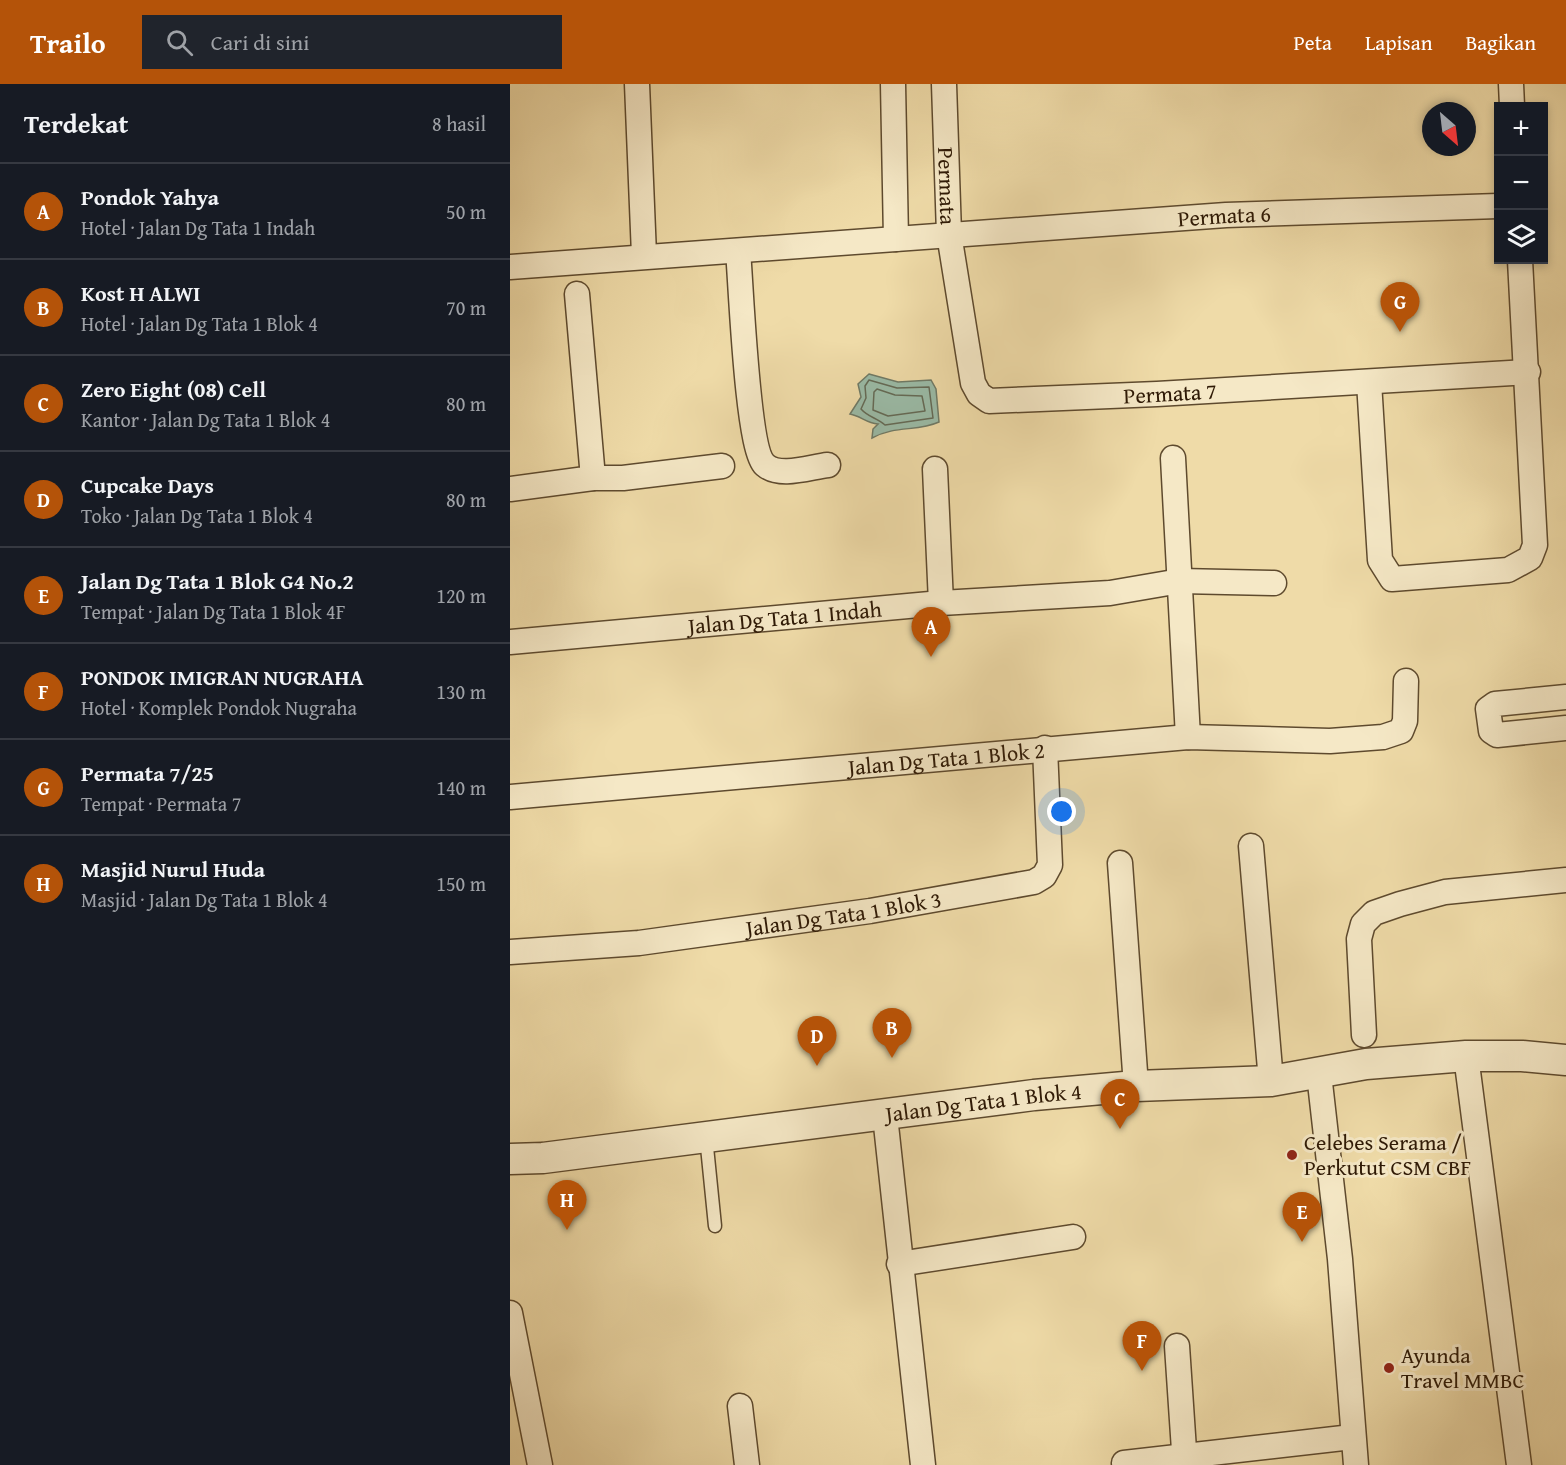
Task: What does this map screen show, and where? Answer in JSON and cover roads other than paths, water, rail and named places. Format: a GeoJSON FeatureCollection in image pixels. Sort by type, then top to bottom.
{"type":"FeatureCollection","features":[{"type":"Feature","properties":{"kind":"street"},"geometry":{"type":"LineString","coordinates":[[637,84],[644,255]]}},
{"type":"Feature","properties":{"kind":"street"},"geometry":{"type":"LineString","coordinates":[[893,84],[896,238]]}},
{"type":"Feature","properties":{"kind":"street","name":"Permata"},"geometry":{"type":"LineString","coordinates":[[510,267],[644,255],[738,251],[949,234],[944,84]]}},
{"type":"Feature","properties":{"kind":"street"},"geometry":{"type":"LineString","coordinates":[[1511,84],[1512,102]]}},
{"type":"Feature","properties":{"kind":"street","name":"Permata 6"},"geometry":{"type":"LineString","coordinates":[[949,234],[1226,215],[1494,206]]}},
{"type":"Feature","properties":{"kind":"street","name":"Permata 7"},"geometry":{"type":"LineString","coordinates":[[949,234],[973,383],[979,394],[989,401],[1528,372]]}},
{"type":"Feature","properties":{"kind":"street"},"geometry":{"type":"LineString","coordinates":[[738,251],[750,398],[759,457],[766,466],[778,471],[828,465]]}},
{"type":"Feature","properties":{"kind":"street"},"geometry":{"type":"LineString","coordinates":[[1369,382],[1380,560],[1392,579],[1508,570],[1530,558],[1535,545],[1528,372],[1520,264]]}},
{"type":"Feature","properties":{"kind":"street"},"geometry":{"type":"LineString","coordinates":[[577,294],[593,478]]}},
{"type":"Feature","properties":{"kind":"street"},"geometry":{"type":"LineString","coordinates":[[1173,458],[1188,737]]}},
{"type":"Feature","properties":{"kind":"street"},"geometry":{"type":"LineString","coordinates":[[510,489],[593,478],[623,478],[722,466]]}},
{"type":"Feature","properties":{"kind":"street"},"geometry":{"type":"LineString","coordinates":[[935,469],[941,603]]}},
{"type":"Feature","properties":{"kind":"street","name":"Jalan Dg Tata 1 Indah"},"geometry":{"type":"LineString","coordinates":[[510,642],[941,603],[1110,593],[1180,580],[1274,583]]}},
{"type":"Feature","properties":{"kind":"street","name":"Jalan Dg Tata 1 Blok 2"},"geometry":{"type":"LineString","coordinates":[[510,796],[1188,737],[1330,741],[1383,737],[1401,731],[1406,721],[1406,681]]}},
{"type":"Feature","properties":{"kind":"street"},"geometry":{"type":"LineString","coordinates":[[1566,697],[1495,704],[1488,709],[1491,731],[1497,735],[1566,728]]}},
{"type":"Feature","properties":{"kind":"street","name":"Jalan Dg Tata 1 Blok 3"},"geometry":{"type":"LineString","coordinates":[[510,952],[639,943],[870,911],[1034,882],[1044,876],[1050,865],[1045,748]]}},
{"type":"Feature","properties":{"kind":"street"},"geometry":{"type":"LineString","coordinates":[[1251,846],[1271,1082]]}},
{"type":"Feature","properties":{"kind":"street"},"geometry":{"type":"LineString","coordinates":[[1119,863],[1136,1086]]}},
{"type":"Feature","properties":{"kind":"street"},"geometry":{"type":"LineString","coordinates":[[1364,1035],[1359,939],[1363,924],[1374,913],[1446,892],[1566,880]]}},
{"type":"Feature","properties":{"kind":"street"},"geometry":{"type":"LineString","coordinates":[[1466,1056],[1519,1465]]}},
{"type":"Feature","properties":{"kind":"street","name":"Jalan Dg Tata 1 Blok 4"},"geometry":{"type":"LineString","coordinates":[[510,1159],[543,1158],[706,1135],[885,1116],[1034,1095],[1136,1086],[1271,1082],[1366,1064],[1466,1056],[1522,1056],[1566,1060]]}},
{"type":"Feature","properties":{"kind":"street"},"geometry":{"type":"LineString","coordinates":[[1319,1074],[1340,1259],[1352,1437],[1356,1465]]}},
{"type":"Feature","properties":{"kind":"street"},"geometry":{"type":"LineString","coordinates":[[885,1116],[899,1264],[923,1465]]}},
{"type":"Feature","properties":{"kind":"street"},"geometry":{"type":"LineString","coordinates":[[899,1264],[1073,1237]]}},
{"type":"Feature","properties":{"kind":"street"},"geometry":{"type":"LineString","coordinates":[[510,1312],[540,1465]]}},
{"type":"Feature","properties":{"kind":"street"},"geometry":{"type":"LineString","coordinates":[[1177,1346],[1185,1460]]}},
{"type":"Feature","properties":{"kind":"street"},"geometry":{"type":"LineString","coordinates":[[740,1406],[747,1465]]}},
{"type":"Feature","properties":{"kind":"street"},"geometry":{"type":"LineString","coordinates":[[1124,1463],[1185,1460],[1352,1437]]}},
{"type":"Feature","properties":{"kind":"lane"},"geometry":{"type":"LineString","coordinates":[[706,1135],[715,1226]]}},
{"type":"Feature","properties":{"kind":"water"},"geometry":{"type":"Polygon","coordinates":[[[869,374],[898,382],[931,380],[936,389],[939,422],[923,427],[890,431],[872,438],[873,429],[878,424],[850,414],[861,397],[858,384],[869,374]]]}},
{"type":"Feature","properties":{"kind":"place","name":"Permata 7/25"},"geometry":{"type":"Point","coordinates":[1400,332]}},
{"type":"Feature","properties":{"kind":"place","name":"Pondok Yahya"},"geometry":{"type":"Point","coordinates":[931,657]}},
{"type":"Feature","properties":{"kind":"place","name":"Kost H ALWI"},"geometry":{"type":"Point","coordinates":[892,1058]}},
{"type":"Feature","properties":{"kind":"place","name":"Cupcake Days"},"geometry":{"type":"Point","coordinates":[817,1066]}},
{"type":"Feature","properties":{"kind":"place","name":"Zero Eight (08) Cell"},"geometry":{"type":"Point","coordinates":[1120,1129]}},
{"type":"Feature","properties":{"kind":"place","name":"Celebes Serama / Perkutut CSM CBF"},"geometry":{"type":"Point","coordinates":[1292,1155]}},
{"type":"Feature","properties":{"kind":"place","name":"Masjid Nurul Huda"},"geometry":{"type":"Point","coordinates":[567,1230]}},
{"type":"Feature","properties":{"kind":"place","name":"Jalan Dg Tata 1 Blok G4 No.2"},"geometry":{"type":"Point","coordinates":[1302,1242]}},
{"type":"Feature","properties":{"kind":"place","name":"Ayunda Travel MMBC"},"geometry":{"type":"Point","coordinates":[1389,1368]}},
{"type":"Feature","properties":{"kind":"place","name":"PONDOK IMIGRAN NUGRAHA"},"geometry":{"type":"Point","coordinates":[1142,1371]}}]}
